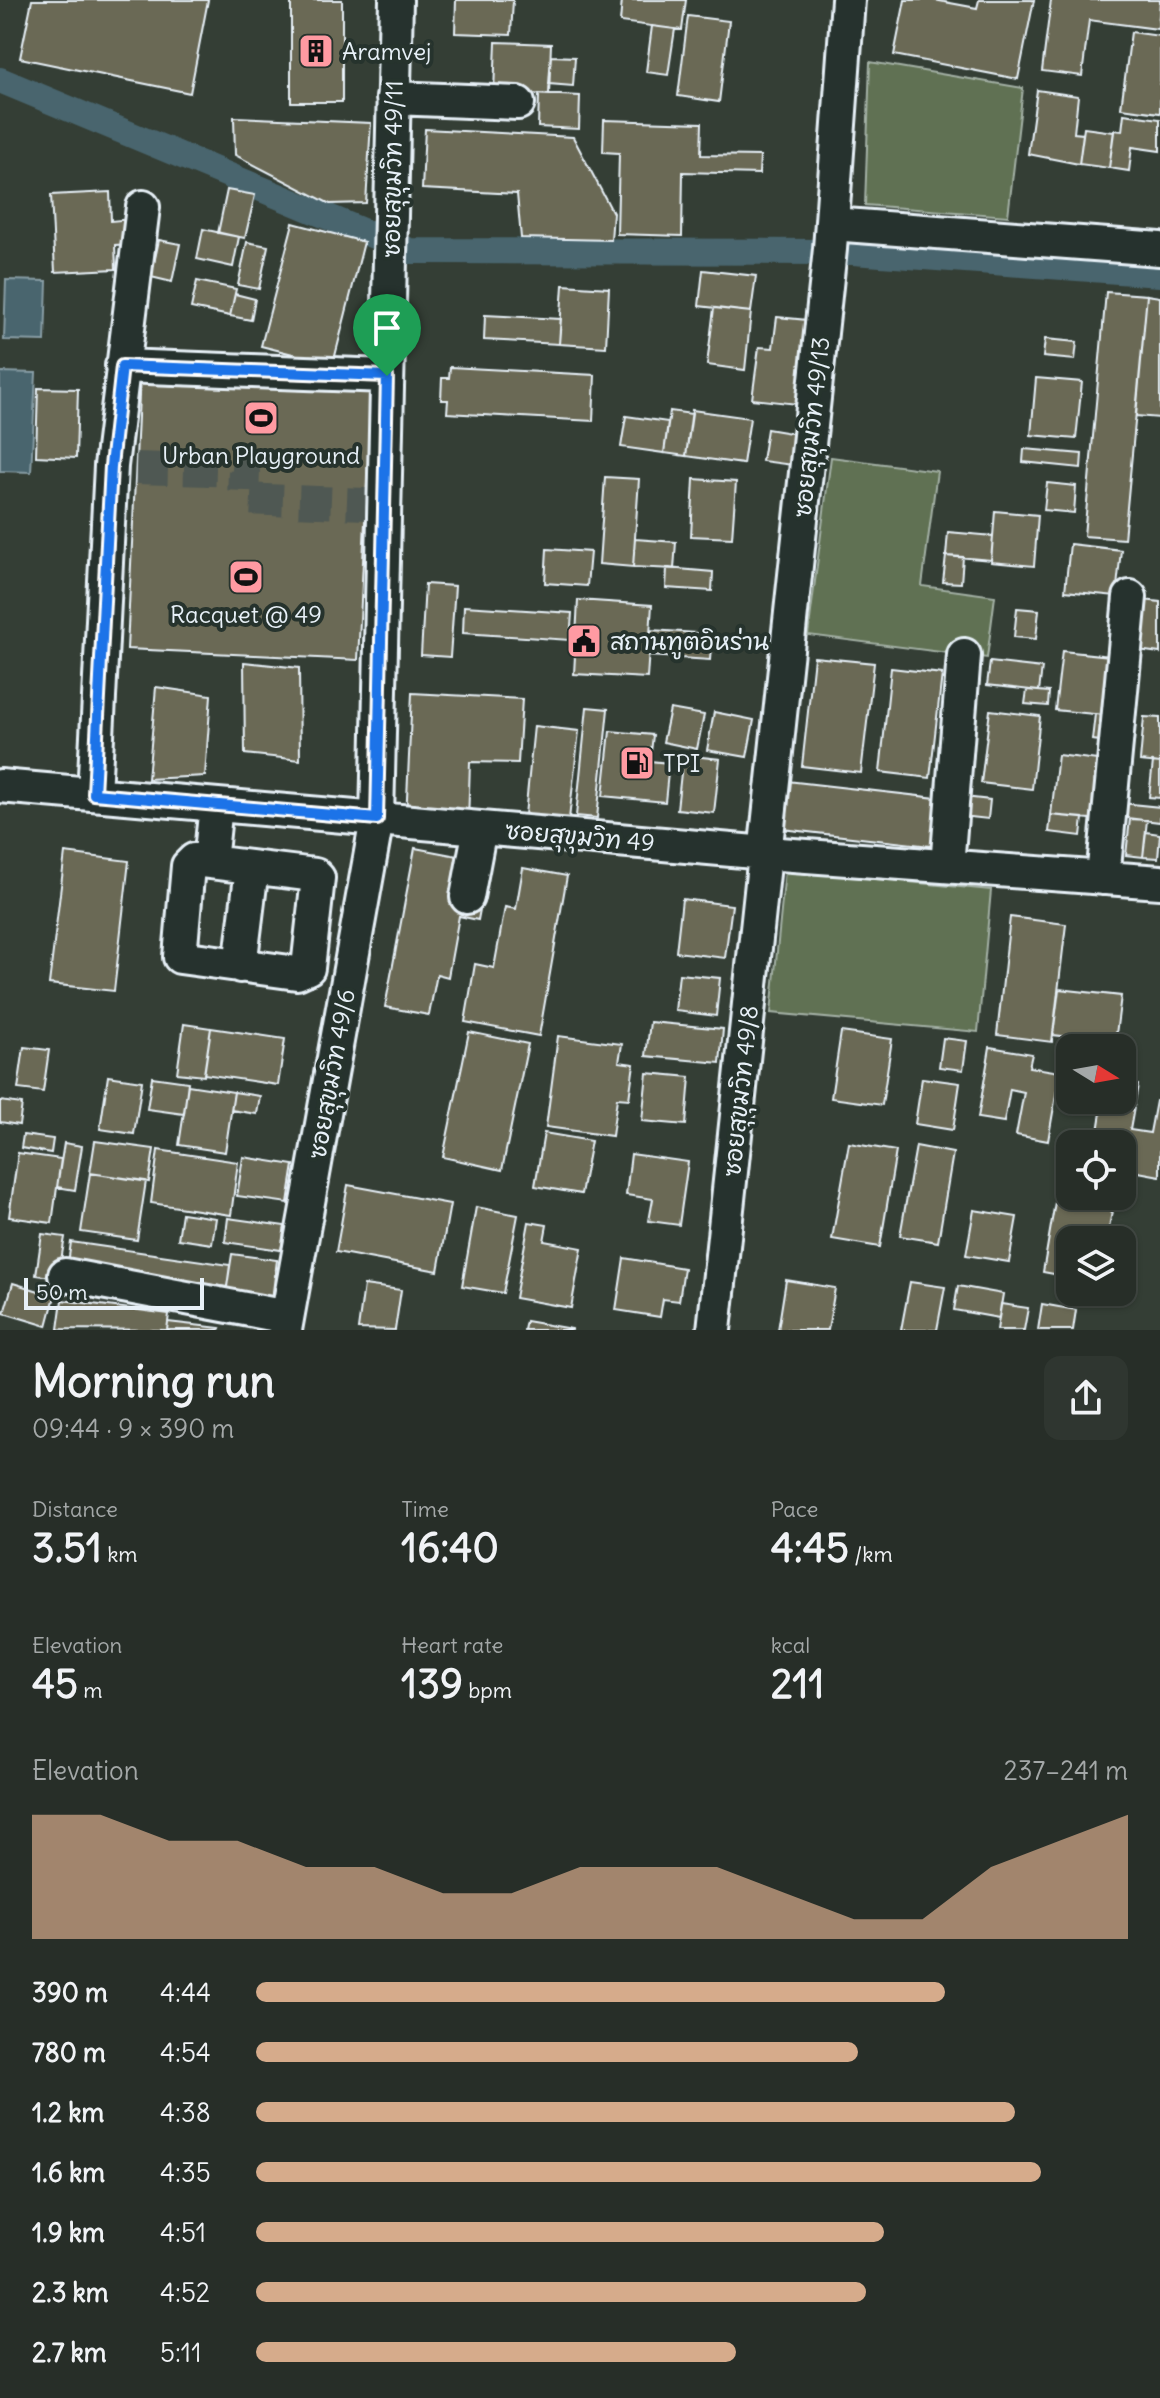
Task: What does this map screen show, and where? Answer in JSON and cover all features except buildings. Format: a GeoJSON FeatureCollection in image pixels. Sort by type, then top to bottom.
{"type":"FeatureCollection","features":[{"type":"Feature","properties":{"kind":"street","name":"ซอยสุขุมวิท 49/11"},"geometry":{"type":"LineString","coordinates":[[377,819],[375,505],[387,376],[396,0]]}},
{"type":"Feature","properties":{"kind":"street","name":"ซอยสุขุมวิท 49/13"},"geometry":{"type":"LineString","coordinates":[[766,853],[832,224],[848,0]]}},
{"type":"Feature","properties":{"kind":"street"},"geometry":{"type":"LineString","coordinates":[[393,98],[518,103]]}},
{"type":"Feature","properties":{"kind":"street"},"geometry":{"type":"LineString","coordinates":[[94,794],[123,467],[122,366],[143,207]]}},
{"type":"Feature","properties":{"kind":"street"},"geometry":{"type":"LineString","coordinates":[[832,224],[1160,249]]}},
{"type":"Feature","properties":{"kind":"street"},"geometry":{"type":"LineString","coordinates":[[122,366],[387,376]]}},
{"type":"Feature","properties":{"kind":"street"},"geometry":{"type":"LineString","coordinates":[[1103,878],[1130,597]]}},
{"type":"Feature","properties":{"kind":"street"},"geometry":{"type":"LineString","coordinates":[[947,866],[964,655]]}},
{"type":"Feature","properties":{"kind":"street","name":"ซอยสุขุมวิท 49"},"geometry":{"type":"LineString","coordinates":[[0,786],[766,853],[1160,882]]}},
{"type":"Feature","properties":{"kind":"street"},"geometry":{"type":"LineString","coordinates":[[210,862],[216,805]]}},
{"type":"Feature","properties":{"kind":"street","name":"ซอยสุขุมวิท 49/6"},"geometry":{"type":"LineString","coordinates":[[286,1324],[377,819]]}},
{"type":"Feature","properties":{"kind":"street"},"geometry":{"type":"LineString","coordinates":[[467,897],[480,828]]}},
{"type":"Feature","properties":{"kind":"street","name":"ซอยสุขุมวิท 49/8"},"geometry":{"type":"LineString","coordinates":[[714,1330],[766,853]]}},
{"type":"Feature","properties":{"kind":"street"},"geometry":{"type":"LineString","coordinates":[[194,860],[210,862],[315,875],[319,883],[308,968],[297,973],[183,960],[178,953],[188,866],[194,860]]}},
{"type":"Feature","properties":{"kind":"street"},"geometry":{"type":"LineString","coordinates":[[240,966],[252,868]]}},
{"type":"Feature","properties":{"kind":"street"},"geometry":{"type":"LineString","coordinates":[[65,1275],[286,1324]]}},
{"type":"Feature","properties":{"kind":"green space"},"geometry":{"type":"Polygon","coordinates":[[[870,62],[1023,88],[1008,216],[865,205],[870,62]]]}},
{"type":"Feature","properties":{"kind":"green space"},"geometry":{"type":"Polygon","coordinates":[[[831,457],[937,471],[922,586],[995,596],[987,658],[808,635],[831,457]]]}},
{"type":"Feature","properties":{"kind":"green space"},"geometry":{"type":"Polygon","coordinates":[[[785,870],[991,890],[978,1032],[771,1013],[785,870]]]}},
{"type":"Feature","properties":{"kind":"water"},"geometry":{"type":"Polygon","coordinates":[[[6,280],[47,281],[45,341],[4,340],[6,280]]]}},
{"type":"Feature","properties":{"kind":"water"},"geometry":{"type":"Polygon","coordinates":[[[0,372],[36,373],[31,472],[0,471],[0,372]]]}},
{"type":"Feature","properties":{"kind":"waterway"},"geometry":{"type":"LineString","coordinates":[[0,80],[410,251],[853,252],[1160,274]]}},
{"type":"Feature","properties":{"kind":"tunnel"},"geometry":{"type":"LineString","coordinates":[[136,468],[244,471],[243,499],[366,504]]}},
{"type":"Feature","properties":{"kind":"place","name":"Aramvej"},"geometry":{"type":"Point","coordinates":[316,51]}},
{"type":"Feature","properties":{"kind":"place","name":"Urban Playground"},"geometry":{"type":"Point","coordinates":[261,418]}},
{"type":"Feature","properties":{"kind":"place","name":"Racquet @ 49"},"geometry":{"type":"Point","coordinates":[246,577]}},
{"type":"Feature","properties":{"kind":"place","name":"สถานทูตอิหร่าน"},"geometry":{"type":"Point","coordinates":[584,641]}},
{"type":"Feature","properties":{"kind":"place","name":"TPI"},"geometry":{"type":"Point","coordinates":[637,763]}},
{"type":"Feature","properties":{"kind":"route"},"geometry":{"type":"LineString","coordinates":[[122,366],[387,376],[377,819],[94,794],[111,466],[122,366]]}}]}
